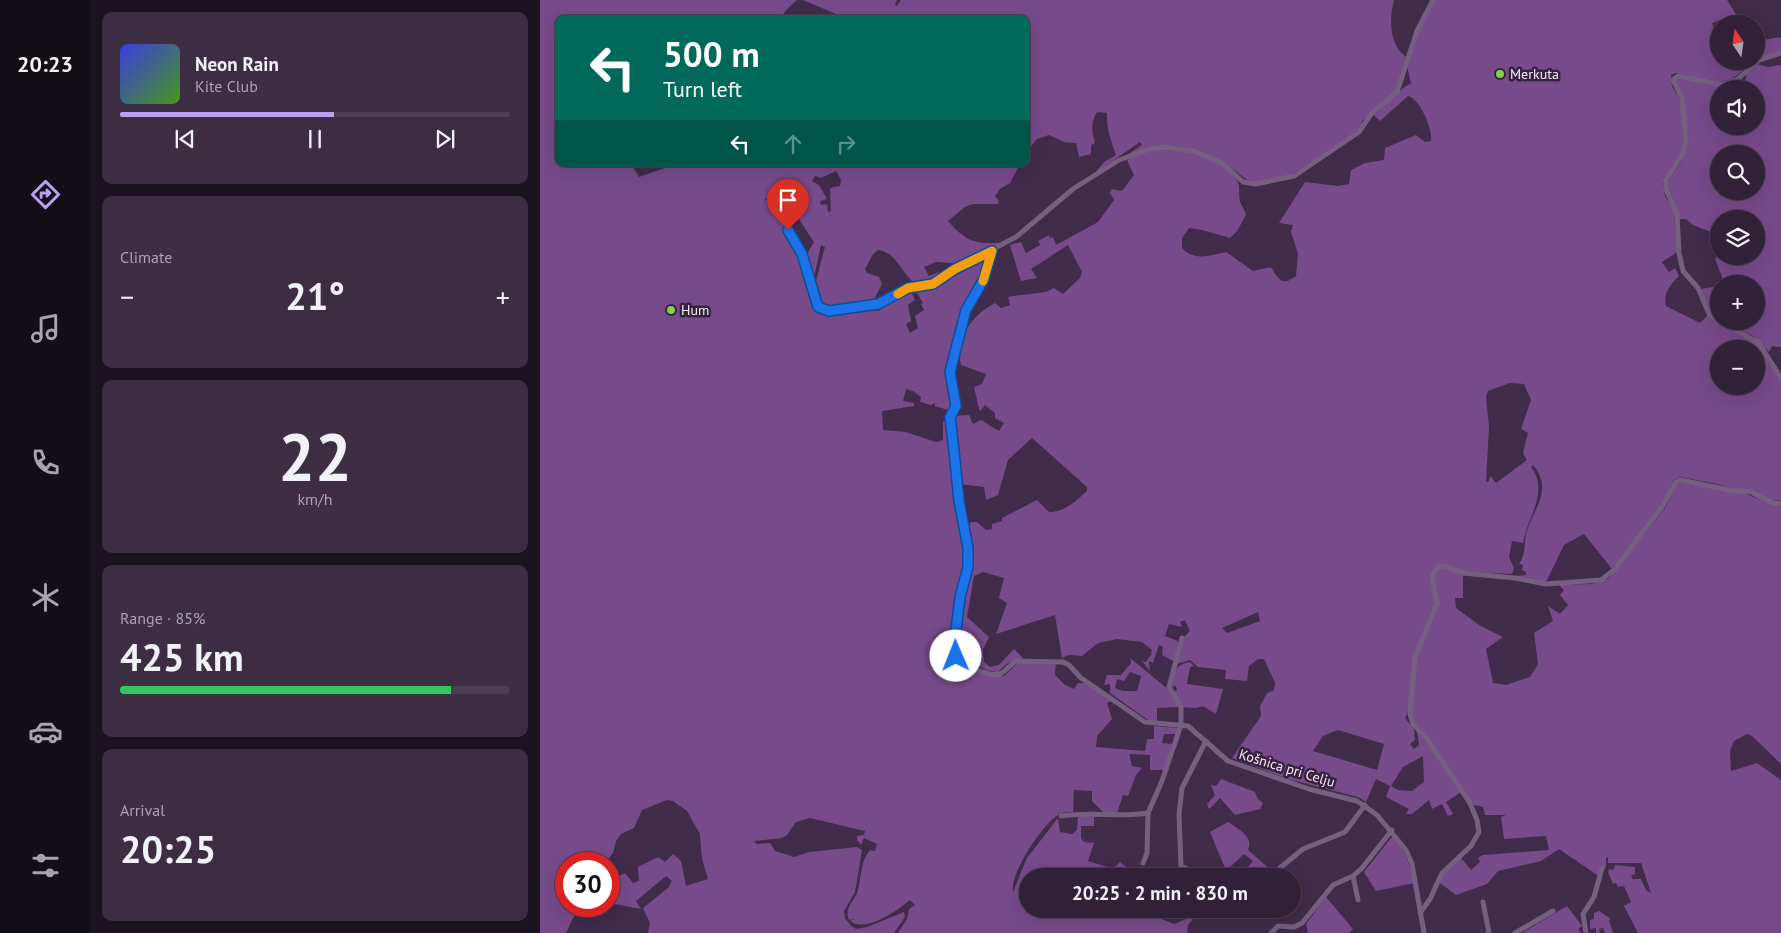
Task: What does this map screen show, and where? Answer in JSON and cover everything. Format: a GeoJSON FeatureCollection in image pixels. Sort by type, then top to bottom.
{"type":"FeatureCollection","features":[{"type":"Feature","properties":{"kind":"street"},"geometry":{"type":"LineString","coordinates":[[780,208],[788,230],[802,254],[815,302],[822,310],[878,304],[908,288],[933,284],[955,269],[1016,237],[1073,189],[1119,160],[1150,149],[1165,147],[1194,151],[1222,163],[1243,182],[1256,184],[1294,176],[1353,137],[1371,114],[1397,92],[1417,31],[1433,0]]}},
{"type":"Feature","properties":{"kind":"street"},"geometry":{"type":"LineString","coordinates":[[1710,315],[1698,288],[1683,271],[1679,253],[1677,215],[1666,189],[1666,180],[1683,154],[1686,140],[1682,98],[1673,80],[1678,76],[1722,85],[1738,79],[1759,60],[1781,53]]}},
{"type":"Feature","properties":{"kind":"street","name":"Košnica pri Celju"},"geometry":{"type":"LineString","coordinates":[[992,251],[984,279],[966,310],[950,372],[956,406],[950,417],[959,501],[968,548],[968,567],[960,597],[955,649],[960,660],[972,668],[994,674],[1002,673],[1016,660],[1058,662],[1069,665],[1081,678],[1145,722],[1188,726],[1228,761],[1249,770],[1357,801],[1365,805],[1392,830],[1406,850],[1412,864],[1424,933]]}},
{"type":"Feature","properties":{"kind":"street"},"geometry":{"type":"LineString","coordinates":[[1735,330],[1759,343],[1781,378]]}},
{"type":"Feature","properties":{"kind":"street"},"geometry":{"type":"LineString","coordinates":[[1420,913],[1430,899],[1442,873],[1471,846],[1479,832],[1478,820],[1470,802],[1427,739],[1413,724],[1410,714],[1415,657],[1436,604],[1432,576],[1434,571],[1438,567],[1446,566],[1463,573],[1515,578],[1546,584],[1601,580],[1614,570],[1662,507],[1676,482],[1680,480],[1729,490],[1750,492],[1773,503],[1781,503]]}},
{"type":"Feature","properties":{"kind":"street"},"geometry":{"type":"LineString","coordinates":[[1143,863],[1147,853],[1148,813],[1162,781],[1181,724],[1181,707],[1170,687],[1182,638]]}},
{"type":"Feature","properties":{"kind":"street"},"geometry":{"type":"LineString","coordinates":[[1185,868],[1181,866],[1179,814],[1182,788],[1206,741]]}},
{"type":"Feature","properties":{"kind":"street"},"geometry":{"type":"LineString","coordinates":[[1280,868],[1303,849],[1345,832],[1365,805]]}},
{"type":"Feature","properties":{"kind":"street"},"geometry":{"type":"LineString","coordinates":[[1061,816],[1071,814],[1129,816],[1148,813]]}},
{"type":"Feature","properties":{"kind":"street"},"geometry":{"type":"LineString","coordinates":[[1271,933],[1278,926],[1299,925],[1334,885],[1353,876],[1392,830]]}},
{"type":"Feature","properties":{"kind":"street"},"geometry":{"type":"LineString","coordinates":[[1586,933],[1584,914],[1594,897],[1602,868]]}},
{"type":"Feature","properties":{"kind":"street"},"geometry":{"type":"LineString","coordinates":[[1353,876],[1358,900]]}},
{"type":"Feature","properties":{"kind":"street"},"geometry":{"type":"LineString","coordinates":[[1483,902],[1488,933]]}},
{"type":"Feature","properties":{"kind":"street"},"geometry":{"type":"LineString","coordinates":[[1515,933],[1553,912]]}},
{"type":"Feature","properties":{"kind":"shaded area"},"geometry":{"type":"Polygon","coordinates":[[[540,0],[797,0],[783,15],[555,15],[555,167],[633,167],[639,177],[667,167],[1018,167],[1010,183],[1000,189],[995,196],[999,201],[998,204],[973,204],[965,207],[948,221],[960,233],[971,240],[983,243],[1000,243],[955,267],[952,263],[936,262],[924,267],[929,276],[939,272],[941,277],[929,284],[920,285],[906,275],[895,259],[887,253],[878,250],[873,254],[865,269],[867,273],[879,277],[882,284],[873,301],[869,304],[849,308],[875,308],[876,311],[881,310],[879,305],[910,289],[915,300],[908,305],[911,321],[906,324],[910,333],[918,328],[915,316],[924,310],[921,304],[923,303],[914,288],[933,286],[969,263],[990,256],[983,277],[964,308],[948,364],[952,408],[948,410],[935,406],[935,403],[931,405],[920,402],[921,397],[913,391],[906,389],[903,401],[914,403],[914,406],[882,411],[883,430],[906,432],[936,442],[943,440],[943,422],[948,419],[955,488],[966,548],[965,567],[951,646],[953,656],[957,663],[988,676],[1004,676],[1018,663],[1056,662],[1055,675],[1065,685],[1074,689],[1078,683],[1086,683],[1112,701],[1107,703],[1112,719],[1097,736],[1096,747],[1145,751],[1147,739],[1154,739],[1154,726],[1178,728],[1177,734],[1164,734],[1162,743],[1173,744],[1164,770],[1150,770],[1150,755],[1129,754],[1132,766],[1142,768],[1136,775],[1128,796],[1123,795],[1117,813],[1104,813],[1092,801],[1092,791],[1074,790],[1073,812],[1061,813],[1054,818],[1029,848],[1022,861],[1013,884],[1013,892],[1019,877],[1019,918],[1159,918],[1174,924],[1189,918],[1193,919],[1188,925],[1187,933],[898,933],[907,919],[909,909],[915,905],[910,900],[897,910],[873,923],[857,924],[850,921],[855,919],[849,920],[848,909],[859,887],[862,866],[866,855],[870,850],[875,851],[877,844],[864,838],[861,845],[857,840],[857,836],[864,835],[865,831],[810,818],[796,822],[787,835],[782,838],[754,841],[757,844],[770,843],[775,851],[794,857],[809,852],[857,847],[862,850],[855,892],[844,911],[845,918],[856,929],[867,927],[904,912],[905,917],[894,933],[648,933],[650,923],[643,908],[668,888],[672,881],[666,876],[636,901],[641,909],[620,905],[620,876],[625,873],[633,883],[639,881],[638,867],[658,857],[665,862],[673,854],[681,861],[686,886],[708,879],[702,859],[700,834],[687,811],[673,801],[667,800],[642,810],[634,828],[621,834],[616,841],[613,852],[555,852],[555,917],[573,918],[566,933],[540,933],[540,0]],[[836,171],[821,178],[815,176],[812,181],[819,185],[827,199],[820,201],[821,205],[827,204],[828,212],[831,211],[830,188],[840,186],[841,180],[836,171]],[[769,197],[765,199],[782,215],[784,227],[800,255],[816,310],[826,313],[846,308],[821,307],[814,288],[825,247],[821,245],[813,283],[803,250],[807,254],[814,242],[787,201],[778,203],[769,197]]]}},
{"type":"Feature","properties":{"kind":"shaded area"},"geometry":{"type":"Polygon","coordinates":[[[803,0],[897,0],[895,5],[897,6],[901,0],[1394,0],[1391,15],[1393,38],[1400,52],[1406,57],[1395,92],[1362,121],[1359,129],[1350,137],[1292,174],[1276,179],[1254,182],[1247,180],[1222,161],[1192,149],[1177,146],[1160,145],[1127,155],[1142,145],[1140,142],[1095,173],[1104,162],[1116,155],[1108,129],[1107,113],[1097,112],[1093,120],[1092,128],[1095,143],[1091,145],[1091,154],[1079,157],[1076,143],[1064,142],[1049,135],[1037,139],[1030,147],[1030,15],[836,14],[803,0]]]}},
{"type":"Feature","properties":{"kind":"shaded area"},"geometry":{"type":"Polygon","coordinates":[[[1435,0],[1727,0],[1736,15],[1710,15],[1710,70],[1743,70],[1728,80],[1710,81],[1676,73],[1671,75],[1672,86],[1680,99],[1684,141],[1682,154],[1663,183],[1665,196],[1674,211],[1677,252],[1662,262],[1669,272],[1675,268],[1679,276],[1668,290],[1665,301],[1666,306],[1700,323],[1708,315],[1710,316],[1710,330],[1734,330],[1750,340],[1710,340],[1710,395],[1765,395],[1765,355],[1781,380],[1781,500],[1771,500],[1717,484],[1681,477],[1674,480],[1661,506],[1612,569],[1584,534],[1564,545],[1546,582],[1518,576],[1526,575],[1526,572],[1522,570],[1523,565],[1519,564],[1524,553],[1526,534],[1542,491],[1542,482],[1533,465],[1531,467],[1536,476],[1538,495],[1523,543],[1512,541],[1509,557],[1514,568],[1512,574],[1467,572],[1436,566],[1430,575],[1435,604],[1420,640],[1409,709],[1405,718],[1414,729],[1415,740],[1410,744],[1414,749],[1419,745],[1417,731],[1461,792],[1446,802],[1453,814],[1448,816],[1442,804],[1432,809],[1429,800],[1412,814],[1406,814],[1409,809],[1386,797],[1390,786],[1376,779],[1366,802],[1358,797],[1288,779],[1232,758],[1261,716],[1260,706],[1267,693],[1274,690],[1275,683],[1264,659],[1258,659],[1249,666],[1247,681],[1225,679],[1226,670],[1198,667],[1190,660],[1177,664],[1184,637],[1190,631],[1185,620],[1180,622],[1182,627],[1169,624],[1165,636],[1178,641],[1175,662],[1162,655],[1163,647],[1159,645],[1153,663],[1149,661],[1150,671],[1142,661],[1146,662],[1152,650],[1142,642],[1117,639],[1098,643],[1082,656],[1069,655],[1062,658],[1055,615],[996,634],[1007,603],[999,598],[1004,578],[983,572],[974,576],[967,617],[989,637],[983,649],[984,662],[990,667],[999,665],[1014,649],[1023,658],[1008,663],[998,672],[989,671],[960,658],[957,646],[958,622],[970,561],[968,536],[971,522],[977,522],[986,530],[992,529],[992,524],[1002,521],[1002,518],[1037,500],[1049,512],[1055,512],[1070,505],[1087,491],[1087,487],[1032,438],[1008,460],[998,495],[986,500],[984,487],[959,484],[952,416],[969,415],[973,424],[981,420],[999,431],[1004,423],[995,418],[995,413],[985,405],[980,411],[979,409],[974,387],[982,384],[986,374],[961,365],[961,346],[967,328],[979,314],[995,303],[1001,308],[1010,305],[1008,297],[1046,292],[1054,288],[1063,294],[1080,278],[1082,272],[1068,245],[1031,269],[1037,278],[1021,281],[1010,245],[1021,242],[1026,253],[1040,245],[1038,241],[1049,235],[1050,238],[1053,237],[1056,245],[1098,222],[1114,200],[1110,193],[1112,189],[1122,191],[1134,175],[1127,160],[1155,150],[1180,150],[1212,159],[1230,171],[1238,182],[1240,201],[1246,215],[1237,231],[1230,238],[1189,228],[1182,238],[1182,248],[1197,256],[1208,256],[1226,252],[1253,271],[1271,268],[1282,281],[1288,281],[1296,276],[1298,254],[1291,232],[1293,225],[1279,223],[1305,182],[1338,186],[1349,184],[1351,170],[1365,163],[1384,160],[1385,148],[1416,135],[1425,142],[1431,141],[1428,122],[1413,98],[1408,96],[1380,121],[1374,115],[1411,84],[1407,66],[1419,31],[1435,0]],[[1510,383],[1488,391],[1486,396],[1489,427],[1486,482],[1489,481],[1490,476],[1496,483],[1527,460],[1523,453],[1528,433],[1521,429],[1531,400],[1524,384],[1510,383]],[[1258,612],[1222,628],[1227,633],[1260,621],[1258,612]],[[1338,730],[1323,736],[1313,751],[1377,770],[1384,744],[1338,730]],[[1423,756],[1403,767],[1391,786],[1398,790],[1412,791],[1424,782],[1423,756]]]}},
{"type":"Feature","properties":{"kind":"shaded area"},"geometry":{"type":"Polygon","coordinates":[[[1781,37],[1781,51],[1765,57],[1765,40],[1781,37]]]}},
{"type":"Feature","properties":{"kind":"shaded area"},"geometry":{"type":"Polygon","coordinates":[[[1781,65],[1781,347],[1772,346],[1769,352],[1765,348],[1765,340],[1757,340],[1741,330],[1765,330],[1765,275],[1721,275],[1717,265],[1765,265],[1765,210],[1710,210],[1710,232],[1693,225],[1686,219],[1679,219],[1667,185],[1685,154],[1688,136],[1675,82],[1678,78],[1710,85],[1710,135],[1765,135],[1765,80],[1745,80],[1747,73],[1751,70],[1765,70],[1765,66],[1781,65]]]}},
{"type":"Feature","properties":{"kind":"shaded area"},"geometry":{"type":"Polygon","coordinates":[[[1710,288],[1710,310],[1706,302],[1701,289],[1710,288]]]}},
{"type":"Feature","properties":{"kind":"shaded area"},"geometry":{"type":"Polygon","coordinates":[[[1683,482],[1744,493],[1769,503],[1781,505],[1781,764],[1752,736],[1747,734],[1734,741],[1730,751],[1731,771],[1757,763],[1781,780],[1781,933],[1638,933],[1624,906],[1631,902],[1624,886],[1618,887],[1616,883],[1613,884],[1608,872],[1609,869],[1613,870],[1615,865],[1635,867],[1635,874],[1631,876],[1633,879],[1641,879],[1646,890],[1651,893],[1641,863],[1608,863],[1608,857],[1600,877],[1559,849],[1541,861],[1498,871],[1487,884],[1456,895],[1440,883],[1442,876],[1461,858],[1471,870],[1480,862],[1478,858],[1483,855],[1549,850],[1546,836],[1504,839],[1501,817],[1506,815],[1485,815],[1483,807],[1474,805],[1414,723],[1412,714],[1417,657],[1438,603],[1433,578],[1439,568],[1444,567],[1463,575],[1463,598],[1455,598],[1456,608],[1479,625],[1503,637],[1486,649],[1493,683],[1506,685],[1530,677],[1538,664],[1534,633],[1553,621],[1548,606],[1560,614],[1568,605],[1560,595],[1564,590],[1559,585],[1591,584],[1608,579],[1665,508],[1677,484],[1683,482]]]}},
{"type":"Feature","properties":{"kind":"shaded area"},"geometry":{"type":"Polygon","coordinates":[[[1130,658],[1169,690],[1180,707],[1157,708],[1157,722],[1148,720],[1110,693],[1110,684],[1104,685],[1107,675],[1121,675],[1131,663],[1130,658]],[[1130,672],[1124,681],[1117,679],[1115,688],[1123,691],[1137,691],[1141,676],[1130,672]]]}},
{"type":"Feature","properties":{"kind":"shaded area"},"geometry":{"type":"Polygon","coordinates":[[[1190,662],[1194,666],[1190,667],[1187,684],[1223,689],[1216,714],[1203,706],[1195,708],[1182,707],[1173,692],[1177,690],[1176,686],[1172,687],[1176,670],[1181,665],[1190,662]]]}},
{"type":"Feature","properties":{"kind":"shaded area"},"geometry":{"type":"Polygon","coordinates":[[[1221,779],[1255,792],[1258,799],[1263,803],[1260,809],[1235,815],[1220,798],[1209,809],[1207,804],[1215,795],[1211,785],[1216,786],[1221,779]]]}},
{"type":"Feature","properties":{"kind":"shaded area"},"geometry":{"type":"Polygon","coordinates":[[[1078,816],[1094,817],[1094,826],[1081,826],[1081,838],[1084,842],[1094,843],[1088,861],[1110,868],[1023,868],[1027,858],[1058,818],[1060,832],[1072,834],[1077,830],[1078,816]]]}},
{"type":"Feature","properties":{"kind":"shaded area"},"geometry":{"type":"Polygon","coordinates":[[[1228,822],[1244,833],[1249,841],[1248,850],[1268,868],[1247,868],[1253,861],[1244,854],[1229,868],[1225,868],[1210,832],[1228,822]]]}},
{"type":"Feature","properties":{"kind":"shaded area"},"geometry":{"type":"Polygon","coordinates":[[[1394,837],[1405,853],[1414,883],[1376,891],[1364,872],[1391,838],[1394,837]]]}},
{"type":"Feature","properties":{"kind":"shaded area"},"geometry":{"type":"Polygon","coordinates":[[[1120,862],[1128,868],[1114,868],[1120,862]]]}},
{"type":"Feature","properties":{"kind":"shaded area"},"geometry":{"type":"Polygon","coordinates":[[[1326,897],[1353,929],[1349,933],[1308,933],[1306,924],[1326,897]]]}},
{"type":"Feature","properties":{"kind":"shaded area"},"geometry":{"type":"Polygon","coordinates":[[[1567,906],[1582,926],[1578,929],[1581,933],[1522,933],[1567,906]]]}},
{"type":"Feature","properties":{"kind":"shaded area"},"geometry":{"type":"Polygon","coordinates":[[[1599,911],[1611,919],[1609,920],[1613,933],[1605,933],[1603,928],[1599,929],[1600,933],[1596,933],[1596,928],[1590,929],[1590,920],[1594,919],[1594,913],[1599,911]]]}},
{"type":"Feature","properties":{"kind":"slow traffic"},"geometry":{"type":"LineString","coordinates":[[898,294],[914,286],[933,284],[955,269],[992,251],[990,265],[983,281]]}},
{"type":"Feature","properties":{"kind":"place","name":"Merkuta"},"geometry":{"type":"Point","coordinates":[1500,74]}},
{"type":"Feature","properties":{"kind":"place","name":"Hum"},"geometry":{"type":"Point","coordinates":[671,310]}},
{"type":"Feature","properties":{"kind":"route"},"geometry":{"type":"LineString","coordinates":[[788,230],[802,254],[815,302],[822,310],[829,311],[848,306],[870,307],[892,298],[908,288],[933,284],[955,269],[992,251],[990,265],[984,279],[966,310],[951,362],[950,372],[956,406],[950,417],[959,501],[968,548],[968,567],[960,597],[956,630],[956,656]]}}]}
